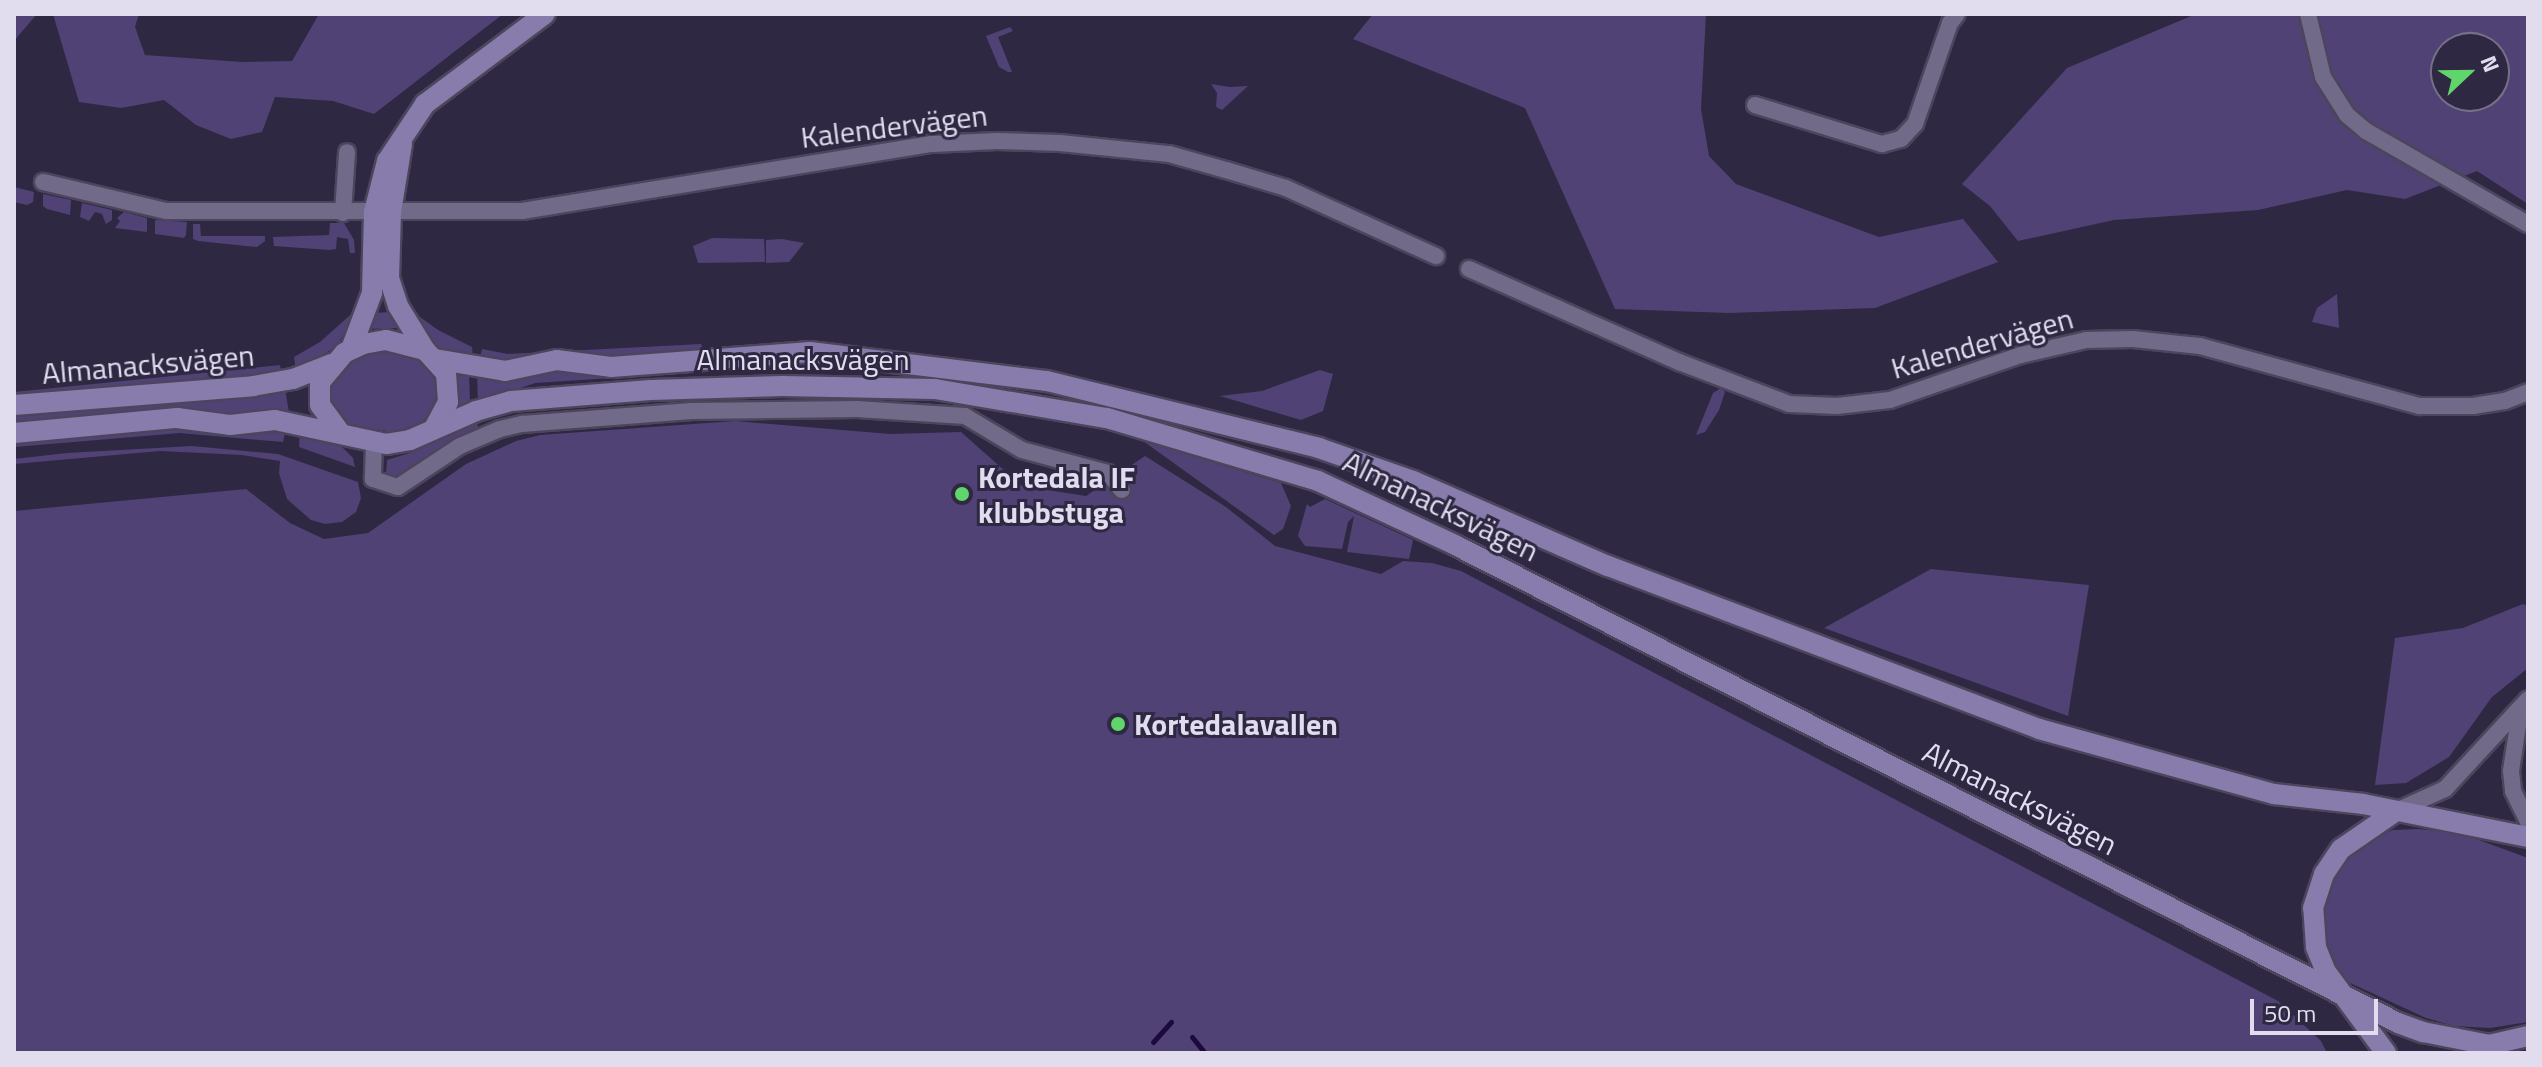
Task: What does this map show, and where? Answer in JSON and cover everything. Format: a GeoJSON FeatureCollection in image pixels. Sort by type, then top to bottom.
{"type":"FeatureCollection","features":[{"type":"Feature","properties":{"kind":"main road"},"geometry":{"type":"LineString","coordinates":[[351,349],[372,293],[382,212],[402,140],[425,104],[545,14]]}},
{"type":"Feature","properties":{"kind":"main road"},"geometry":{"type":"LineString","coordinates":[[382,212],[389,278],[398,306],[430,355],[446,373],[449,396],[434,428]]}},
{"type":"Feature","properties":{"kind":"main road","name":"Almanacksvägen"},"geometry":{"type":"LineString","coordinates":[[14,405],[253,386],[293,379],[331,364],[351,349],[386,340],[404,342],[430,355],[505,371],[557,360],[611,367],[810,352],[1047,381],[1319,448],[1359,462],[1413,481],[1608,566],[2039,729],[2274,794],[2396,811],[2528,837]]}},
{"type":"Feature","properties":{"kind":"main road"},"geometry":{"type":"LineString","coordinates":[[331,364],[320,382],[319,397],[324,414],[339,431]]}},
{"type":"Feature","properties":{"kind":"main road","name":"Almanacksvägen"},"geometry":{"type":"LineString","coordinates":[[14,433],[192,418],[230,425],[275,420],[339,431],[374,444],[410,440],[492,405],[590,394],[782,386],[935,389],[1107,418],[1318,481],[1455,545],[2340,994],[2423,1032],[2480,1049]]}},
{"type":"Feature","properties":{"kind":"main road"},"geometry":{"type":"LineString","coordinates":[[2386,1053],[2340,994],[2316,947],[2313,908],[2319,886],[2341,849],[2396,811]]}},
{"type":"Feature","properties":{"kind":"main road"},"geometry":{"type":"LineString","coordinates":[[2480,1049],[2528,1036]]}},
{"type":"Feature","properties":{"kind":"main road"},"geometry":{"type":"LineString","coordinates":[[2480,1049],[2528,1045]]}},
{"type":"Feature","properties":{"kind":"street"},"geometry":{"type":"LineString","coordinates":[[1755,105],[1882,144],[1901,139],[1915,124],[1950,23],[1957,14]]}},
{"type":"Feature","properties":{"kind":"street"},"geometry":{"type":"LineString","coordinates":[[2308,14],[2323,77],[2347,115],[2366,131],[2528,224]]}},
{"type":"Feature","properties":{"kind":"street","name":"Kalendervägen"},"geometry":{"type":"LineString","coordinates":[[43,182],[166,211],[522,211],[932,144],[1025,141],[1182,158],[1286,188],[1436,256]]}},
{"type":"Feature","properties":{"kind":"street"},"geometry":{"type":"LineString","coordinates":[[343,213],[347,152]]}},
{"type":"Feature","properties":{"kind":"street","name":"Kalendervägen"},"geometry":{"type":"LineString","coordinates":[[1469,269],[1679,362],[1789,404],[1829,406],[1890,400],[1981,367],[2086,340],[2133,339],[2200,346],[2420,406],[2473,406],[2505,401],[2528,392]]}},
{"type":"Feature","properties":{"kind":"street"},"geometry":{"type":"LineString","coordinates":[[374,444],[373,479],[398,487],[460,446],[500,429],[522,424],[692,411],[857,409],[965,416],[1022,450],[1108,473],[1122,490]]}},
{"type":"Feature","properties":{"kind":"street"},"geometry":{"type":"LineString","coordinates":[[2396,811],[2445,789],[2525,703]]}},
{"type":"Feature","properties":{"kind":"street"},"geometry":{"type":"LineString","coordinates":[[2525,703],[2514,732],[2511,771],[2513,791],[2528,822]]}},
{"type":"Feature","properties":{"kind":"shaded area"},"geometry":{"type":"Polygon","coordinates":[[[14,14],[37,14],[14,41],[14,14]]]}},
{"type":"Feature","properties":{"kind":"shaded area"},"geometry":{"type":"Polygon","coordinates":[[[53,14],[139,14],[135,27],[145,55],[242,62],[292,61],[319,14],[503,14],[374,114],[333,101],[275,97],[262,132],[231,139],[196,125],[164,100],[121,108],[79,102],[53,14]]]}},
{"type":"Feature","properties":{"kind":"shaded area"},"geometry":{"type":"Polygon","coordinates":[[[1373,14],[1706,14],[1701,109],[1709,156],[1736,184],[1879,237],[1963,219],[1998,262],[1875,308],[1730,313],[1615,309],[1525,108],[1353,39],[1373,14]]]}},
{"type":"Feature","properties":{"kind":"shaded area"},"geometry":{"type":"Polygon","coordinates":[[[2196,14],[2528,14],[2528,204],[2477,171],[2405,199],[2347,190],[2258,210],[2114,220],[2018,241],[1990,206],[1962,184],[2067,68],[2196,14]]]}},
{"type":"Feature","properties":{"kind":"shaded area"},"geometry":{"type":"Polygon","coordinates":[[[1010,27],[1013,31],[998,37],[1012,72],[1008,72],[999,67],[986,36],[1010,27]]]}},
{"type":"Feature","properties":{"kind":"shaded area"},"geometry":{"type":"Polygon","coordinates":[[[1211,84],[1248,86],[1222,110],[1216,107],[1217,93],[1211,84]]]}},
{"type":"Feature","properties":{"kind":"shaded area"},"geometry":{"type":"Polygon","coordinates":[[[14,187],[34,192],[33,202],[27,205],[14,202],[14,187]]]}},
{"type":"Feature","properties":{"kind":"shaded area"},"geometry":{"type":"Polygon","coordinates":[[[43,194],[71,200],[70,215],[43,206],[43,194]]]}},
{"type":"Feature","properties":{"kind":"shaded area"},"geometry":{"type":"Polygon","coordinates":[[[82,203],[112,210],[112,220],[106,224],[102,214],[95,212],[89,221],[80,217],[82,203]]]}},
{"type":"Feature","properties":{"kind":"shaded area"},"geometry":{"type":"Polygon","coordinates":[[[124,212],[147,218],[147,232],[115,228],[120,221],[117,218],[124,212]]]}},
{"type":"Feature","properties":{"kind":"shaded area"},"geometry":{"type":"Polygon","coordinates":[[[155,220],[187,222],[186,235],[184,238],[155,234],[155,220]]]}},
{"type":"Feature","properties":{"kind":"shaded area"},"geometry":{"type":"Polygon","coordinates":[[[330,223],[344,223],[354,240],[355,253],[350,253],[348,239],[337,237],[336,249],[330,250],[274,246],[273,237],[329,235],[330,223]]]}},
{"type":"Feature","properties":{"kind":"shaded area"},"geometry":{"type":"Polygon","coordinates":[[[193,224],[200,224],[201,236],[265,236],[265,241],[257,247],[198,241],[193,239],[193,224]]]}},
{"type":"Feature","properties":{"kind":"shaded area"},"geometry":{"type":"Polygon","coordinates":[[[712,238],[764,239],[765,262],[698,263],[693,246],[712,238]]]}},
{"type":"Feature","properties":{"kind":"shaded area"},"geometry":{"type":"Polygon","coordinates":[[[766,240],[804,243],[789,262],[766,263],[766,240]]]}},
{"type":"Feature","properties":{"kind":"shaded area"},"geometry":{"type":"Polygon","coordinates":[[[2337,294],[2339,328],[2312,322],[2317,308],[2337,294]]]}},
{"type":"Feature","properties":{"kind":"shaded area"},"geometry":{"type":"Polygon","coordinates":[[[358,308],[337,346],[296,371],[294,357],[320,342],[358,308]]]}},
{"type":"Feature","properties":{"kind":"shaded area"},"geometry":{"type":"Polygon","coordinates":[[[392,312],[398,328],[368,329],[372,313],[392,312]]]}},
{"type":"Feature","properties":{"kind":"shaded area"},"geometry":{"type":"Polygon","coordinates":[[[413,312],[438,330],[472,347],[473,357],[447,352],[435,345],[409,314],[413,312]]]}},
{"type":"Feature","properties":{"kind":"shaded area"},"geometry":{"type":"Polygon","coordinates":[[[701,344],[703,348],[623,360],[513,364],[480,358],[482,349],[508,354],[701,344]]]}},
{"type":"Feature","properties":{"kind":"shaded area"},"geometry":{"type":"Polygon","coordinates":[[[391,352],[418,358],[435,374],[438,400],[432,413],[420,423],[394,432],[347,425],[331,404],[331,381],[349,362],[370,354],[391,352]]]}},
{"type":"Feature","properties":{"kind":"shaded area"},"geometry":{"type":"Polygon","coordinates":[[[280,365],[282,375],[273,377],[223,376],[14,396],[14,392],[280,365]]]}},
{"type":"Feature","properties":{"kind":"shaded area"},"geometry":{"type":"Polygon","coordinates":[[[540,370],[674,374],[535,383],[478,403],[477,375],[540,370]]]}},
{"type":"Feature","properties":{"kind":"shaded area"},"geometry":{"type":"Polygon","coordinates":[[[1320,370],[1333,374],[1323,411],[1301,420],[1220,396],[1262,391],[1320,370]]]}},
{"type":"Feature","properties":{"kind":"shaded area"},"geometry":{"type":"Polygon","coordinates":[[[458,371],[469,373],[470,405],[459,410],[458,371]]]}},
{"type":"Feature","properties":{"kind":"shaded area"},"geometry":{"type":"Polygon","coordinates":[[[285,388],[289,413],[237,418],[123,412],[14,422],[14,416],[233,398],[285,388]]]}},
{"type":"Feature","properties":{"kind":"shaded area"},"geometry":{"type":"Polygon","coordinates":[[[1721,388],[1725,392],[1719,410],[1705,432],[1696,435],[1713,393],[1721,388]]]}},
{"type":"Feature","properties":{"kind":"shaded area"},"geometry":{"type":"Polygon","coordinates":[[[475,417],[479,430],[444,446],[407,474],[393,480],[386,475],[387,460],[419,450],[448,428],[475,417]]]}},
{"type":"Feature","properties":{"kind":"shaded area"},"geometry":{"type":"Polygon","coordinates":[[[735,421],[890,434],[961,432],[1022,486],[1086,496],[1145,456],[1226,507],[1275,546],[1381,574],[1403,561],[1432,563],[1461,571],[2278,1001],[2321,1041],[2327,1053],[14,1053],[14,511],[246,489],[290,523],[324,539],[368,533],[466,464],[516,441],[540,435],[735,421]]]}},
{"type":"Feature","properties":{"kind":"shaded area"},"geometry":{"type":"Polygon","coordinates":[[[147,427],[286,428],[283,442],[180,433],[14,447],[14,442],[147,427]]]}},
{"type":"Feature","properties":{"kind":"shaded area"},"geometry":{"type":"Polygon","coordinates":[[[300,430],[335,440],[353,458],[355,467],[299,447],[300,430]]]}},
{"type":"Feature","properties":{"kind":"shaded area"},"geometry":{"type":"Polygon","coordinates":[[[1143,441],[1281,483],[1291,506],[1283,529],[1274,535],[1143,441]]]}},
{"type":"Feature","properties":{"kind":"shaded area"},"geometry":{"type":"Polygon","coordinates":[[[192,446],[278,454],[358,482],[361,498],[356,512],[342,522],[325,524],[311,520],[287,499],[279,473],[280,461],[242,455],[160,451],[14,464],[14,459],[67,453],[192,446]]]}},
{"type":"Feature","properties":{"kind":"shaded area"},"geometry":{"type":"Polygon","coordinates":[[[1325,499],[1413,540],[1409,559],[1347,552],[1354,516],[1348,522],[1342,549],[1305,546],[1298,536],[1307,504],[1310,507],[1325,499]]]}},
{"type":"Feature","properties":{"kind":"shaded area"},"geometry":{"type":"Polygon","coordinates":[[[1931,569],[2089,585],[2068,716],[1824,628],[1931,569]]]}},
{"type":"Feature","properties":{"kind":"shaded area"},"geometry":{"type":"Polygon","coordinates":[[[2523,604],[2528,606],[2528,668],[2492,697],[2449,757],[2406,783],[2375,785],[2395,638],[2463,628],[2523,604]]]}},
{"type":"Feature","properties":{"kind":"shaded area"},"geometry":{"type":"Polygon","coordinates":[[[2393,830],[2460,833],[2528,858],[2528,1022],[2490,1028],[2454,1026],[2426,1018],[2348,982],[2330,961],[2323,944],[2322,897],[2346,857],[2365,841],[2393,830]]]}},
{"type":"Feature","properties":{"kind":"waterway"},"geometry":{"type":"LineString","coordinates":[[1153,1042],[1171,1022]]}},
{"type":"Feature","properties":{"kind":"waterway"},"geometry":{"type":"LineString","coordinates":[[1192,1037],[1205,1053]]}},
{"type":"Feature","properties":{"kind":"place","name":"Kortedala IF klubbstuga"},"geometry":{"type":"Point","coordinates":[962,494]}},
{"type":"Feature","properties":{"kind":"place","name":"Kortedalavallen"},"geometry":{"type":"Point","coordinates":[1118,724]}}]}
